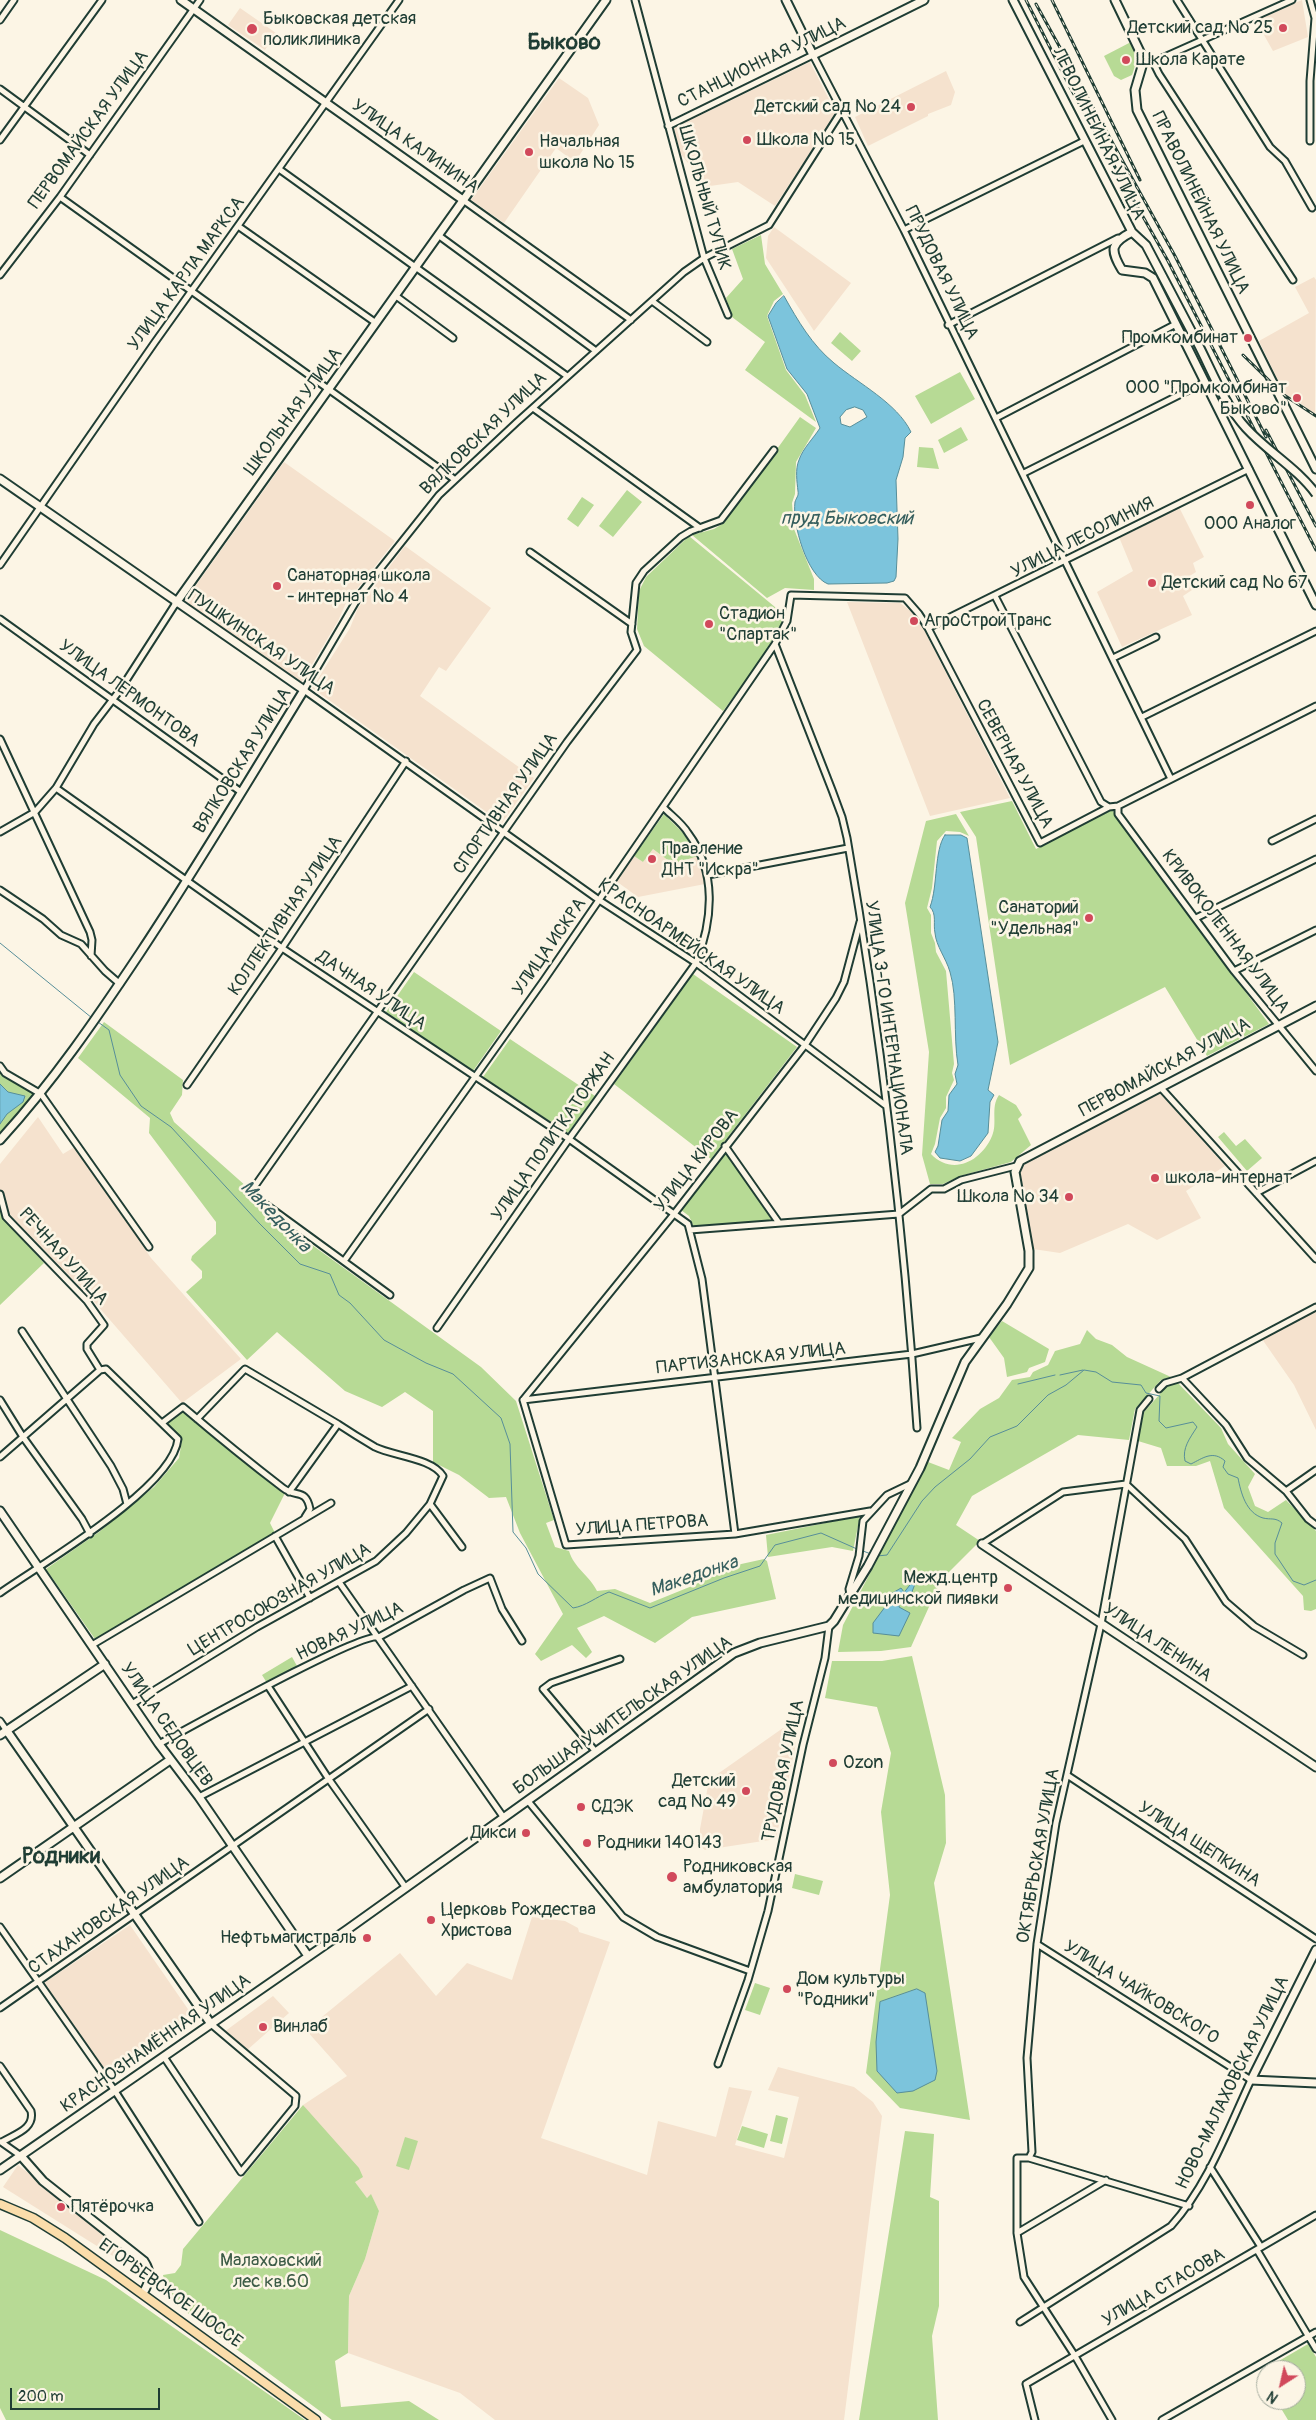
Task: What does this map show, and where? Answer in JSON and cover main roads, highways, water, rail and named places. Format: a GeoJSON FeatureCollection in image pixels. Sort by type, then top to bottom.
{"type":"FeatureCollection","features":[{"type":"Feature","properties":{"kind":"main road","name":"УЛИЦА КАЛИНИНА"},"geometry":{"type":"LineString","coordinates":[[181,0],[463,200]]}},
{"type":"Feature","properties":{"kind":"main road","name":"ШКОЛЬНАЯ УЛИЦА"},"geometry":{"type":"LineString","coordinates":[[176,603],[606,0]]}},
{"type":"Feature","properties":{"kind":"main road","name":"ПРУДОВАЯ УЛИЦА"},"geometry":{"type":"LineString","coordinates":[[786,0],[813,54]]}},
{"type":"Feature","properties":{"kind":"main road","name":"СТАНЦИОННАЯ УЛИЦА"},"geometry":{"type":"LineString","coordinates":[[813,54],[924,0]]}},
{"type":"Feature","properties":{"kind":"main road","name":"ЛЕВОЛИНЕЙНАЯ УЛИЦА"},"geometry":{"type":"LineString","coordinates":[[1013,0],[1132,232],[1118,238],[1114,258],[1122,270],[1150,275],[1316,605]]}},
{"type":"Feature","properties":{"kind":"main road","name":"ПРАВОЛИНЕЙНАЯ УЛИЦА"},"geometry":{"type":"LineString","coordinates":[[1115,0],[1142,56],[1143,63],[1136,90],[1137,110],[1316,469]]}},
{"type":"Feature","properties":{"kind":"main road"},"geometry":{"type":"LineString","coordinates":[[1132,232],[1146,245],[1234,412],[1243,424],[1316,494]]}},
{"type":"Feature","properties":{"kind":"main road","name":"ПУШКИНСКАЯ УЛИЦА"},"geometry":{"type":"LineString","coordinates":[[0,479],[176,603],[304,690]]}},
{"type":"Feature","properties":{"kind":"main road","name":"ВЯЛКОВСКАЯ УЛИЦА"},"geometry":{"type":"LineString","coordinates":[[0,1140],[41,1094],[92,1027],[187,881],[304,690]]}},
{"type":"Feature","properties":{"kind":"main road","name":"ПЕРВОМАЙСКАЯ УЛИЦА"},"geometry":{"type":"LineString","coordinates":[[829,1626],[840,1615],[912,1483],[965,1362],[1007,1304],[1029,1268],[1029,1251],[1015,1172],[1016,1166],[1028,1157],[1316,1006]]}},
{"type":"Feature","properties":{"kind":"main road","name":"УЛИЦА СЕДОВЦЕВ"},"geometry":{"type":"LineString","coordinates":[[0,1512],[170,1760],[199,1797],[308,1956]]}},
{"type":"Feature","properties":{"kind":"main road","name":"УЛИЦА ЛЕНИНА"},"geometry":{"type":"LineString","coordinates":[[982,1544],[1316,1767]]}},
{"type":"Feature","properties":{"kind":"main road","name":"БОЛЬШАЯ УЧИТЕЛЬСКАЯ УЛИЦА"},"geometry":{"type":"LineString","coordinates":[[308,1956],[734,1653],[760,1643],[829,1626]]}},
{"type":"Feature","properties":{"kind":"main road"},"geometry":{"type":"LineString","coordinates":[[0,1735],[105,1664]]}},
{"type":"Feature","properties":{"kind":"main road"},"geometry":{"type":"LineString","coordinates":[[7,1731],[211,2024]]}},
{"type":"Feature","properties":{"kind":"main road"},"geometry":{"type":"LineString","coordinates":[[0,1878],[170,1760]]}},
{"type":"Feature","properties":{"kind":"main road","name":"НОВО-МАЛАХОВСКАЯ УЛИЦА"},"geometry":{"type":"LineString","coordinates":[[1251,2080],[1316,1950]]}},
{"type":"Feature","properties":{"kind":"main road","name":"КРАСНОЗНАМЁННАЯ УЛИЦА"},"geometry":{"type":"LineString","coordinates":[[0,2170],[308,1956]]}},
{"type":"Feature","properties":{"kind":"main road","name":"УЛИЦА ЧАЙКОВСКОГО"},"geometry":{"type":"LineString","coordinates":[[1251,2080],[1316,2083]]}},
{"type":"Feature","properties":{"kind":"main road"},"geometry":{"type":"LineString","coordinates":[[21,2156],[43,2181],[144,2261],[148,2269],[149,2279],[143,2294]]}},
{"type":"Feature","properties":{"kind":"main road","name":"ЕГОРЬЕВСКОЕ ШОССЕ"},"geometry":{"type":"LineString","coordinates":[[0,2204],[25,2214],[52,2229],[316,2420]]}},
{"type":"Feature","properties":{"kind":"water","name":"пруд Быковский"},"geometry":{"type":"Polygon","coordinates":[[[784,296],[800,323],[826,356],[877,394],[897,412],[911,432],[905,438],[903,457],[896,480],[898,539],[896,577],[894,581],[887,583],[828,584],[820,579],[814,571],[802,548],[795,512],[795,502],[798,496],[797,467],[803,451],[820,428],[807,394],[787,369],[768,316],[776,303],[784,296]],[[855,407],[846,410],[840,417],[841,424],[850,427],[867,417],[863,410],[855,407]]]}},
{"type":"Feature","properties":{"kind":"water"},"geometry":{"type":"Polygon","coordinates":[[[945,835],[961,835],[967,838],[998,1042],[988,1090],[994,1095],[990,1102],[988,1133],[971,1156],[960,1161],[940,1158],[935,1152],[938,1146],[942,1120],[948,1111],[949,1095],[957,1084],[955,1074],[958,1065],[952,982],[936,938],[934,916],[930,907],[939,850],[945,835]]]}},
{"type":"Feature","properties":{"kind":"water"},"geometry":{"type":"Polygon","coordinates":[[[0,1084],[8,1092],[25,1096],[23,1102],[7,1114],[0,1124],[0,1084]]]}},
{"type":"Feature","properties":{"kind":"water"},"geometry":{"type":"Polygon","coordinates":[[[911,1584],[915,1584],[910,1597],[900,1601],[899,1607],[910,1613],[899,1636],[873,1633],[873,1623],[885,1607],[884,1598],[901,1588],[904,1592],[911,1584]]]}},
{"type":"Feature","properties":{"kind":"water"},"geometry":{"type":"Polygon","coordinates":[[[917,1989],[925,1993],[937,2071],[935,2080],[913,2091],[897,2093],[877,2071],[876,2042],[880,2002],[917,1989]]]}},
{"type":"Feature","properties":{"kind":"waterway","name":"Македонка"},"geometry":{"type":"LineString","coordinates":[[0,943],[92,1018]]}},
{"type":"Feature","properties":{"kind":"waterway","name":"Македонка"},"geometry":{"type":"LineString","coordinates":[[98,1022],[109,1030],[120,1075],[141,1106],[171,1127],[259,1223],[300,1264],[330,1274],[339,1295],[350,1303],[384,1340],[426,1363],[453,1374],[501,1418],[510,1444],[513,1532],[526,1548],[538,1574],[573,1608],[609,1592],[650,1608],[724,1578],[760,1566],[775,1545],[821,1533],[857,1549]]}},
{"type":"Feature","properties":{"kind":"waterway"},"geometry":{"type":"LineString","coordinates":[[1060,1375],[1083,1370]]}},
{"type":"Feature","properties":{"kind":"waterway","name":"Македонка"},"geometry":{"type":"LineString","coordinates":[[877,1556],[887,1555],[922,1501],[935,1487],[970,1459],[990,1437],[1017,1426],[1048,1395],[1066,1385],[1084,1370],[1096,1372],[1112,1382],[1141,1385],[1146,1393],[1160,1396],[1159,1421],[1166,1428],[1193,1422],[1197,1427],[1186,1447],[1185,1461],[1191,1464],[1208,1456],[1216,1456],[1225,1461],[1223,1467],[1228,1474],[1238,1478],[1245,1502],[1252,1512],[1263,1518],[1275,1519],[1282,1523],[1275,1543],[1275,1554],[1293,1581],[1304,1585],[1316,1580]]}},
{"type":"Feature","properties":{"kind":"waterway"},"geometry":{"type":"LineString","coordinates":[[1018,1384],[1055,1375]]}},
{"type":"Feature","properties":{"kind":"waterway","name":"Македонка"},"geometry":{"type":"LineString","coordinates":[[863,1551],[871,1554]]}},
{"type":"Feature","properties":{"kind":"railway"},"geometry":{"type":"LineString","coordinates":[[1026,0],[1071,89],[1168,261],[1316,550]]}},
{"type":"Feature","properties":{"kind":"railway"},"geometry":{"type":"LineString","coordinates":[[1052,0],[1140,180]]}},
{"type":"Feature","properties":{"kind":"railway"},"geometry":{"type":"LineString","coordinates":[[1036,4],[1175,256],[1266,437]]}},
{"type":"Feature","properties":{"kind":"railway"},"geometry":{"type":"LineString","coordinates":[[1243,355],[1284,395],[1316,416]]}},
{"type":"Feature","properties":{"kind":"railway"},"geometry":{"type":"LineString","coordinates":[[1266,430],[1316,526]]}},
{"type":"Feature","properties":{"kind":"place","name":"Детский сад № 25"},"geometry":{"type":"Point","coordinates":[1283,28]}},
{"type":"Feature","properties":{"kind":"place","name":"Быковская детская поликлиника"},"geometry":{"type":"Point","coordinates":[252,29]}},
{"type":"Feature","properties":{"kind":"place","name":"Школа Карате"},"geometry":{"type":"Point","coordinates":[1126,60]}},
{"type":"Feature","properties":{"kind":"place","name":"Детский сад № 24"},"geometry":{"type":"Point","coordinates":[911,107]}},
{"type":"Feature","properties":{"kind":"place","name":"Школа № 15"},"geometry":{"type":"Point","coordinates":[747,140]}},
{"type":"Feature","properties":{"kind":"place","name":"Начальная школа № 15"},"geometry":{"type":"Point","coordinates":[529,152]}},
{"type":"Feature","properties":{"kind":"place","name":"Промкомбинат"},"geometry":{"type":"Point","coordinates":[1248,338]}},
{"type":"Feature","properties":{"kind":"place","name":"ООО \"Промкомбинат Быково\""},"geometry":{"type":"Point","coordinates":[1297,398]}},
{"type":"Feature","properties":{"kind":"place","name":"ООО Аналог"},"geometry":{"type":"Point","coordinates":[1250,505]}},
{"type":"Feature","properties":{"kind":"place","name":"Детский сад № 67"},"geometry":{"type":"Point","coordinates":[1152,583]}},
{"type":"Feature","properties":{"kind":"place","name":"Санаторная школа - интернат № 4"},"geometry":{"type":"Point","coordinates":[277,586]}},
{"type":"Feature","properties":{"kind":"place","name":"АгроСтройТранс"},"geometry":{"type":"Point","coordinates":[914,621]}},
{"type":"Feature","properties":{"kind":"place","name":"Стадион \"Спартак\""},"geometry":{"type":"Point","coordinates":[709,624]}},
{"type":"Feature","properties":{"kind":"place","name":"Правление ДНТ \"Искра\""},"geometry":{"type":"Point","coordinates":[652,859]}},
{"type":"Feature","properties":{"kind":"place","name":"Санаторий \"Удельная\""},"geometry":{"type":"Point","coordinates":[1089,918]}},
{"type":"Feature","properties":{"kind":"place","name":"школа-интернат"},"geometry":{"type":"Point","coordinates":[1155,1178]}},
{"type":"Feature","properties":{"kind":"place","name":"Школа № 34"},"geometry":{"type":"Point","coordinates":[1069,1197]}},
{"type":"Feature","properties":{"kind":"place","name":"Межд.центр медицинской пиявки"},"geometry":{"type":"Point","coordinates":[1008,1588]}},
{"type":"Feature","properties":{"kind":"place","name":"Ozon"},"geometry":{"type":"Point","coordinates":[833,1763]}},
{"type":"Feature","properties":{"kind":"place","name":"Детский сад № 49"},"geometry":{"type":"Point","coordinates":[746,1791]}},
{"type":"Feature","properties":{"kind":"place","name":"СДЭК"},"geometry":{"type":"Point","coordinates":[581,1807]}},
{"type":"Feature","properties":{"kind":"place","name":"Дикси"},"geometry":{"type":"Point","coordinates":[526,1833]}},
{"type":"Feature","properties":{"kind":"place","name":"Родники 140143"},"geometry":{"type":"Point","coordinates":[587,1843]}},
{"type":"Feature","properties":{"kind":"place","name":"Родниковская амбулатория"},"geometry":{"type":"Point","coordinates":[672,1877]}},
{"type":"Feature","properties":{"kind":"place","name":"Церковь Рождества Христова"},"geometry":{"type":"Point","coordinates":[431,1920]}},
{"type":"Feature","properties":{"kind":"place","name":"Нефтьмагистраль"},"geometry":{"type":"Point","coordinates":[367,1938]}},
{"type":"Feature","properties":{"kind":"place","name":"Дом культуры \"Родники\""},"geometry":{"type":"Point","coordinates":[787,1989]}},
{"type":"Feature","properties":{"kind":"place","name":"Винлаб"},"geometry":{"type":"Point","coordinates":[263,2027]}},
{"type":"Feature","properties":{"kind":"place","name":"Пятёрочка"},"geometry":{"type":"Point","coordinates":[61,2207]}},
{"type":"Feature","properties":{"kind":"district","name":"Быково"},"geometry":{"type":"Point","coordinates":[564,43]}},
{"type":"Feature","properties":{"kind":"district","name":"Родники"},"geometry":{"type":"Point","coordinates":[61,1857]}},
{"type":"Feature","properties":{"kind":"park label","name":"Малаховский лес кв.60"},"geometry":{"type":"Point","coordinates":[271,2271]}}]}
